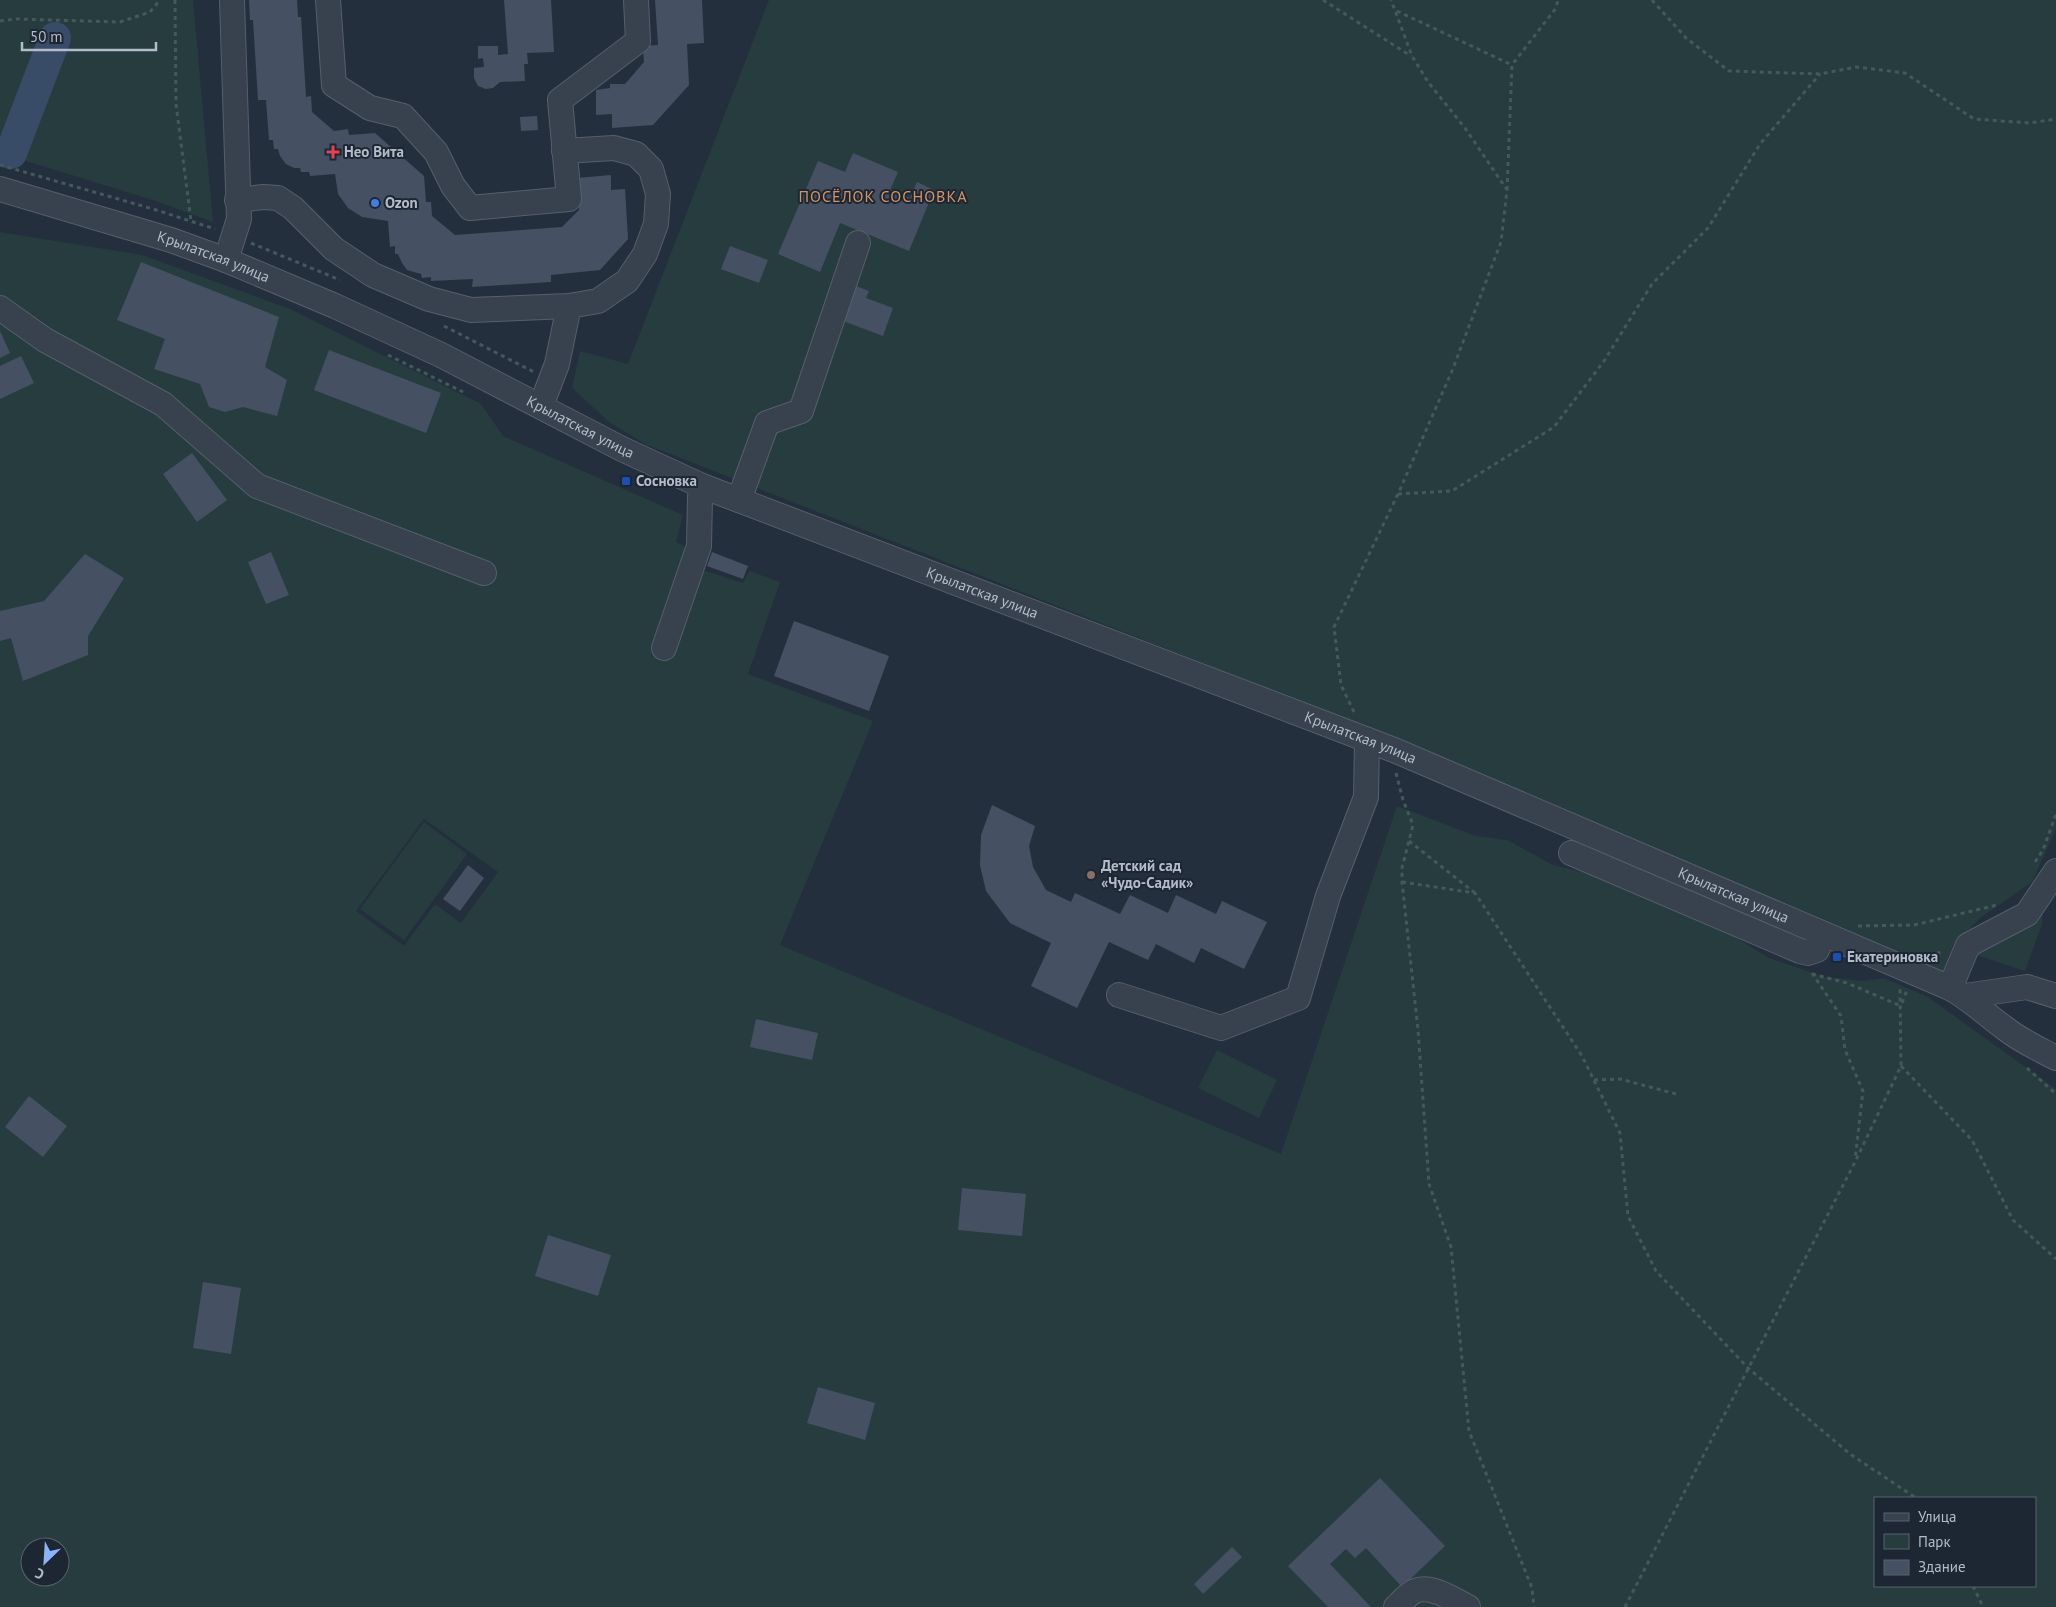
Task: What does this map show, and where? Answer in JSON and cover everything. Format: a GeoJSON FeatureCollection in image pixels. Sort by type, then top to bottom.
{"type":"FeatureCollection","features":[{"type":"Feature","properties":{"kind":"street"},"geometry":{"type":"LineString","coordinates":[[226,260],[239,219],[232,0]]}},
{"type":"Feature","properties":{"kind":"street"},"geometry":{"type":"LineString","coordinates":[[328,0],[334,85],[370,108],[403,116],[436,152],[453,186],[470,208],[568,199],[560,100],[638,41],[636,0]]}},
{"type":"Feature","properties":{"kind":"street"},"geometry":{"type":"LineString","coordinates":[[237,200],[263,197],[278,198],[293,208],[334,249],[373,275],[429,299],[471,310],[569,306],[598,301],[627,281],[645,254],[656,224],[658,194],[651,169],[636,154],[614,148],[564,150]]}},
{"type":"Feature","properties":{"kind":"street","name":"Крылатская улица"},"geometry":{"type":"LineString","coordinates":[[0,189],[172,240],[226,260],[335,306],[432,351],[622,449],[702,486],[1367,740],[1606,839],[1958,992]]}},
{"type":"Feature","properties":{"kind":"street"},"geometry":{"type":"LineString","coordinates":[[739,500],[767,423],[801,411],[858,244]]}},
{"type":"Feature","properties":{"kind":"street"},"geometry":{"type":"LineString","coordinates":[[541,406],[557,364],[569,306]]}},
{"type":"Feature","properties":{"kind":"street"},"geometry":{"type":"LineString","coordinates":[[0,308],[45,340],[163,404],[257,486],[484,573]]}},
{"type":"Feature","properties":{"kind":"street"},"geometry":{"type":"LineString","coordinates":[[664,648],[699,546],[702,486]]}},
{"type":"Feature","properties":{"kind":"street"},"geometry":{"type":"LineString","coordinates":[[1119,994],[1221,1028],[1298,998],[1328,896],[1366,797],[1367,740]]}},
{"type":"Feature","properties":{"kind":"street"},"geometry":{"type":"LineString","coordinates":[[1601,865],[1602,851],[1606,839]]}},
{"type":"Feature","properties":{"kind":"street"},"geometry":{"type":"LineString","coordinates":[[1571,853],[1800,951],[1808,953],[1817,950],[1823,934]]}},
{"type":"Feature","properties":{"kind":"street"},"geometry":{"type":"LineString","coordinates":[[1958,992],[1968,945],[2027,914],[2056,871]]}},
{"type":"Feature","properties":{"kind":"street"},"geometry":{"type":"LineString","coordinates":[[1958,992],[2027,988],[2056,996]]}},
{"type":"Feature","properties":{"kind":"street"},"geometry":{"type":"LineString","coordinates":[[1958,992],[2005,1029],[2056,1058]]}},
{"type":"Feature","properties":{"kind":"street"},"geometry":{"type":"LineString","coordinates":[[1396,1607],[1415,1591],[1429,1590],[1468,1607]]}},
{"type":"Feature","properties":{"kind":"path"},"geometry":{"type":"LineString","coordinates":[[0,21],[16,19],[120,22],[150,12],[160,0]]}},
{"type":"Feature","properties":{"kind":"path"},"geometry":{"type":"LineString","coordinates":[[176,0],[176,104],[191,221]]}},
{"type":"Feature","properties":{"kind":"path"},"geometry":{"type":"LineString","coordinates":[[1323,0],[1412,56]]}},
{"type":"Feature","properties":{"kind":"path"},"geometry":{"type":"LineString","coordinates":[[1391,0],[1412,56],[1428,82],[1465,128],[1507,190]]}},
{"type":"Feature","properties":{"kind":"path"},"geometry":{"type":"LineString","coordinates":[[1367,740],[1341,685],[1334,627],[1398,494],[1452,371],[1501,242],[1507,190],[1512,65],[1556,8],[1558,0]]}},
{"type":"Feature","properties":{"kind":"path"},"geometry":{"type":"LineString","coordinates":[[1652,0],[1686,38],[1729,72],[1820,74],[1856,67],[1905,73],[1974,119],[2030,123],[2056,119]]}},
{"type":"Feature","properties":{"kind":"path"},"geometry":{"type":"LineString","coordinates":[[1396,11],[1512,65]]}},
{"type":"Feature","properties":{"kind":"path"},"geometry":{"type":"LineString","coordinates":[[1398,494],[1452,491],[1554,427],[1604,361],[1652,284],[1708,228],[1760,144],[1820,74]]}},
{"type":"Feature","properties":{"kind":"path"},"geometry":{"type":"LineString","coordinates":[[384,353],[470,395]]}},
{"type":"Feature","properties":{"kind":"path"},"geometry":{"type":"LineString","coordinates":[[1396,772],[1403,800],[1413,825],[1402,868],[1402,882],[1418,1030],[1429,1184],[1450,1247],[1469,1431],[1532,1588],[1534,1607]]}},
{"type":"Feature","properties":{"kind":"path"},"geometry":{"type":"LineString","coordinates":[[2033,865],[2043,850],[2056,814]]}},
{"type":"Feature","properties":{"kind":"path"},"geometry":{"type":"LineString","coordinates":[[1409,841],[1475,894],[1582,1056],[1620,1133],[1628,1216],[1656,1271],[1748,1368],[1850,1454],[1914,1497]]}},
{"type":"Feature","properties":{"kind":"path"},"geometry":{"type":"LineString","coordinates":[[1402,882],[1475,894]]}},
{"type":"Feature","properties":{"kind":"path"},"geometry":{"type":"LineString","coordinates":[[1852,926],[1870,924],[1914,925],[2001,904]]}},
{"type":"Feature","properties":{"kind":"path"},"geometry":{"type":"LineString","coordinates":[[1927,957],[1951,949]]}},
{"type":"Feature","properties":{"kind":"path"},"geometry":{"type":"LineString","coordinates":[[1800,951],[1812,974],[1841,1016],[1845,1050],[1863,1091],[1855,1162]]}},
{"type":"Feature","properties":{"kind":"path"},"geometry":{"type":"LineString","coordinates":[[1625,1607],[1855,1162],[1901,1066],[1901,1006],[1847,983],[1812,974]]}},
{"type":"Feature","properties":{"kind":"path"},"geometry":{"type":"LineString","coordinates":[[1901,1066],[1972,1140],[2013,1220],[2056,1260]]}},
{"type":"Feature","properties":{"kind":"path"},"geometry":{"type":"LineString","coordinates":[[1594,1080],[1620,1079],[1680,1095]]}},
{"type":"Feature","properties":{"kind":"path"},"geometry":{"type":"LineString","coordinates":[[1973,1587],[1983,1607]]}},
{"type":"Feature","properties":{"kind":"green space"},"geometry":{"type":"Polygon","coordinates":[[[0,0],[193,0],[213,222],[156,201],[0,153],[0,0]]]}},
{"type":"Feature","properties":{"kind":"green space"},"geometry":{"type":"Polygon","coordinates":[[[769,0],[2056,0],[2056,829],[2032,882],[1980,918],[1953,946],[1943,972],[1416,747],[645,444],[609,422],[572,388],[580,351],[628,364],[769,0]]]}},
{"type":"Feature","properties":{"kind":"green space"},"geometry":{"type":"Polygon","coordinates":[[[0,232],[142,255],[290,309],[481,404],[503,436],[683,515],[676,542],[693,551],[696,568],[743,583],[749,571],[780,582],[748,674],[873,721],[780,945],[1281,1154],[1397,806],[1476,836],[1507,840],[1553,865],[1595,875],[1722,929],[1769,958],[1825,977],[1863,981],[1884,978],[1928,997],[2056,1089],[2056,1607],[0,1607],[0,232]],[[424,819],[356,911],[404,946],[435,904],[461,923],[498,872],[424,819]]]}},
{"type":"Feature","properties":{"kind":"green space"},"geometry":{"type":"Polygon","coordinates":[[[424,822],[467,854],[404,940],[360,909],[424,822]]]}},
{"type":"Feature","properties":{"kind":"green space"},"geometry":{"type":"Polygon","coordinates":[[[2042,915],[2042,924],[2025,971],[1976,955],[1979,943],[2042,915]]]}},
{"type":"Feature","properties":{"kind":"green space"},"geometry":{"type":"Polygon","coordinates":[[[1217,1050],[1277,1080],[1259,1118],[1198,1088],[1217,1050]]]}},
{"type":"Feature","properties":{"kind":"building"},"geometry":{"type":"Polygon","coordinates":[[[249,0],[297,0],[298,17],[301,17],[306,97],[311,96],[312,112],[334,131],[348,129],[349,135],[375,133],[424,176],[426,202],[431,202],[432,216],[455,235],[562,227],[579,210],[577,178],[611,175],[611,190],[625,189],[628,239],[600,270],[551,275],[551,282],[472,287],[473,279],[431,281],[431,277],[422,278],[421,274],[407,270],[398,254],[395,254],[395,246],[390,247],[388,221],[362,217],[348,208],[338,194],[335,174],[310,176],[309,172],[301,172],[300,168],[294,168],[286,164],[280,156],[278,149],[274,149],[273,140],[269,140],[266,100],[258,100],[253,20],[250,20],[249,0]]]}},
{"type":"Feature","properties":{"kind":"building"},"geometry":{"type":"Polygon","coordinates":[[[504,0],[551,0],[554,52],[527,53],[528,64],[524,64],[525,81],[500,82],[493,88],[486,89],[478,86],[474,78],[474,68],[484,67],[483,58],[478,59],[478,46],[498,46],[498,55],[508,54],[504,0]]]}},
{"type":"Feature","properties":{"kind":"building"},"geometry":{"type":"Polygon","coordinates":[[[655,0],[702,0],[704,43],[687,44],[689,85],[653,125],[612,128],[612,114],[596,115],[596,90],[610,88],[610,84],[625,84],[644,62],[643,46],[658,45],[655,0]]]}},
{"type":"Feature","properties":{"kind":"building"},"geometry":{"type":"Polygon","coordinates":[[[537,116],[538,130],[521,131],[520,117],[537,116]]]}},
{"type":"Feature","properties":{"kind":"building"},"geometry":{"type":"Polygon","coordinates":[[[853,153],[898,172],[890,190],[910,198],[917,182],[934,190],[909,251],[840,223],[820,272],[778,254],[818,161],[845,172],[853,153]]]}},
{"type":"Feature","properties":{"kind":"building"},"geometry":{"type":"Polygon","coordinates":[[[730,246],[768,260],[759,283],[721,269],[730,246]]]}},
{"type":"Feature","properties":{"kind":"building"},"geometry":{"type":"Polygon","coordinates":[[[141,262],[279,317],[265,367],[287,380],[277,416],[243,407],[225,412],[209,407],[200,384],[154,369],[165,339],[117,320],[141,262]]]}},
{"type":"Feature","properties":{"kind":"building"},"geometry":{"type":"Polygon","coordinates":[[[856,286],[869,291],[866,298],[893,308],[883,336],[843,321],[856,286]]]}},
{"type":"Feature","properties":{"kind":"building"},"geometry":{"type":"Polygon","coordinates":[[[0,331],[10,353],[0,358],[0,331]]]}},
{"type":"Feature","properties":{"kind":"building"},"geometry":{"type":"Polygon","coordinates":[[[329,350],[441,393],[426,433],[314,390],[329,350]]]}},
{"type":"Feature","properties":{"kind":"building"},"geometry":{"type":"Polygon","coordinates":[[[21,356],[34,383],[0,399],[0,366],[21,356]]]}},
{"type":"Feature","properties":{"kind":"building"},"geometry":{"type":"Polygon","coordinates":[[[192,453],[227,500],[197,522],[163,474],[192,453]]]}},
{"type":"Feature","properties":{"kind":"building"},"geometry":{"type":"Polygon","coordinates":[[[271,552],[289,595],[266,604],[248,562],[271,552]]]}},
{"type":"Feature","properties":{"kind":"building"},"geometry":{"type":"Polygon","coordinates":[[[712,552],[748,566],[743,579],[707,566],[712,552]]]}},
{"type":"Feature","properties":{"kind":"building"},"geometry":{"type":"Polygon","coordinates":[[[85,554],[124,578],[88,636],[88,655],[23,681],[11,638],[0,641],[0,611],[44,601],[85,554]]]}},
{"type":"Feature","properties":{"kind":"building"},"geometry":{"type":"Polygon","coordinates":[[[794,621],[889,656],[869,711],[774,676],[794,621]]]}},
{"type":"Feature","properties":{"kind":"building"},"geometry":{"type":"Polygon","coordinates":[[[992,805],[1035,826],[1029,846],[1033,867],[1046,890],[1071,902],[1075,893],[1120,914],[1130,895],[1168,913],[1176,895],[1216,914],[1222,901],[1267,922],[1244,969],[1201,948],[1194,963],[1156,944],[1148,960],[1109,942],[1077,1008],[1031,986],[1051,943],[1010,923],[986,891],[980,865],[981,835],[992,805]]]}},
{"type":"Feature","properties":{"kind":"building"},"geometry":{"type":"Polygon","coordinates":[[[468,865],[484,878],[460,911],[443,899],[468,865]]]}},
{"type":"Feature","properties":{"kind":"building"},"geometry":{"type":"Polygon","coordinates":[[[756,1019],[818,1033],[812,1060],[750,1047],[756,1019]]]}},
{"type":"Feature","properties":{"kind":"building"},"geometry":{"type":"Polygon","coordinates":[[[29,1096],[67,1126],[43,1157],[5,1127],[29,1096]]]}},
{"type":"Feature","properties":{"kind":"building"},"geometry":{"type":"Polygon","coordinates":[[[962,1188],[1026,1194],[1022,1236],[958,1230],[962,1188]]]}},
{"type":"Feature","properties":{"kind":"building"},"geometry":{"type":"Polygon","coordinates":[[[548,1235],[611,1255],[598,1296],[535,1276],[548,1235]]]}},
{"type":"Feature","properties":{"kind":"building"},"geometry":{"type":"Polygon","coordinates":[[[203,1282],[241,1288],[231,1354],[193,1348],[203,1282]]]}},
{"type":"Feature","properties":{"kind":"building"},"geometry":{"type":"Polygon","coordinates":[[[818,1387],[875,1403],[865,1440],[807,1423],[818,1387]]]}},
{"type":"Feature","properties":{"kind":"building"},"geometry":{"type":"Polygon","coordinates":[[[1380,1478],[1445,1546],[1402,1587],[1366,1548],[1355,1558],[1346,1549],[1330,1564],[1371,1607],[1328,1607],[1288,1566],[1380,1478]]]}},
{"type":"Feature","properties":{"kind":"building"},"geometry":{"type":"Polygon","coordinates":[[[1232,1547],[1242,1557],[1203,1594],[1194,1584],[1232,1547]]]}},
{"type":"Feature","properties":{"kind":"waterway"},"geometry":{"type":"LineString","coordinates":[[11,153],[55,38]]}},
{"type":"Feature","properties":{"kind":"place","name":"Нео Вита"},"geometry":{"type":"Point","coordinates":[333,152]}},
{"type":"Feature","properties":{"kind":"place","name":"Ozon"},"geometry":{"type":"Point","coordinates":[375,203]}},
{"type":"Feature","properties":{"kind":"place","name":"Сосновка"},"geometry":{"type":"Point","coordinates":[626,481]}},
{"type":"Feature","properties":{"kind":"place","name":"Детский сад «Чудо-Садик»"},"geometry":{"type":"Point","coordinates":[1091,875]}},
{"type":"Feature","properties":{"kind":"place","name":"Екатериновка"},"geometry":{"type":"Point","coordinates":[1837,957]}},
{"type":"Feature","properties":{"kind":"district","name":"ПОСЁЛОК СОСНОВКА"},"geometry":{"type":"Point","coordinates":[883,196]}}]}
